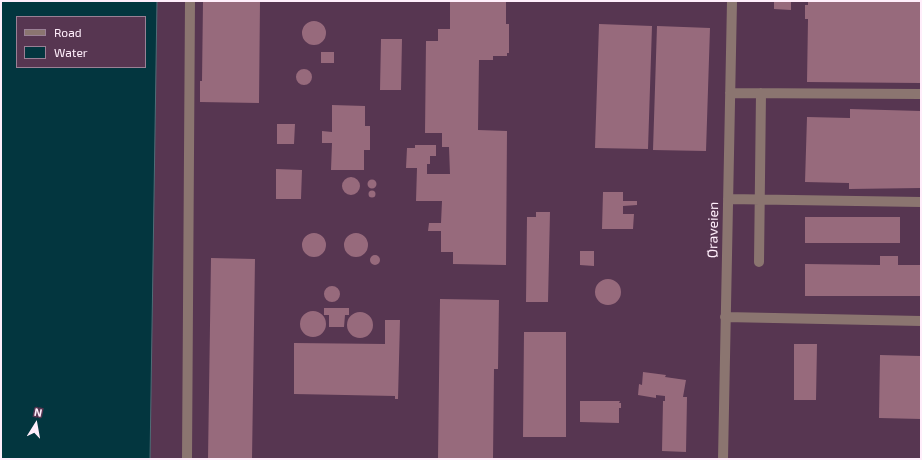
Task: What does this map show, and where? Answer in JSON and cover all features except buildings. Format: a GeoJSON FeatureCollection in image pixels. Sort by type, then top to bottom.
{"type":"FeatureCollection","features":[{"type":"Feature","properties":{"kind":"street"},"geometry":{"type":"LineString","coordinates":[[187,459],[190,1]]}},
{"type":"Feature","properties":{"kind":"street","name":"Øraveien"},"geometry":{"type":"LineString","coordinates":[[723,459],[732,1]]}},
{"type":"Feature","properties":{"kind":"street"},"geometry":{"type":"LineString","coordinates":[[730,93],[921,94]]}},
{"type":"Feature","properties":{"kind":"street"},"geometry":{"type":"LineString","coordinates":[[759,262],[761,93]]}},
{"type":"Feature","properties":{"kind":"street"},"geometry":{"type":"LineString","coordinates":[[728,199],[760,198],[921,202]]}},
{"type":"Feature","properties":{"kind":"street"},"geometry":{"type":"LineString","coordinates":[[725,317],[921,321]]}},
{"type":"Feature","properties":{"kind":"water"},"geometry":{"type":"Polygon","coordinates":[[[1,1],[157,1],[150,459],[1,459],[1,1]]]}}]}
